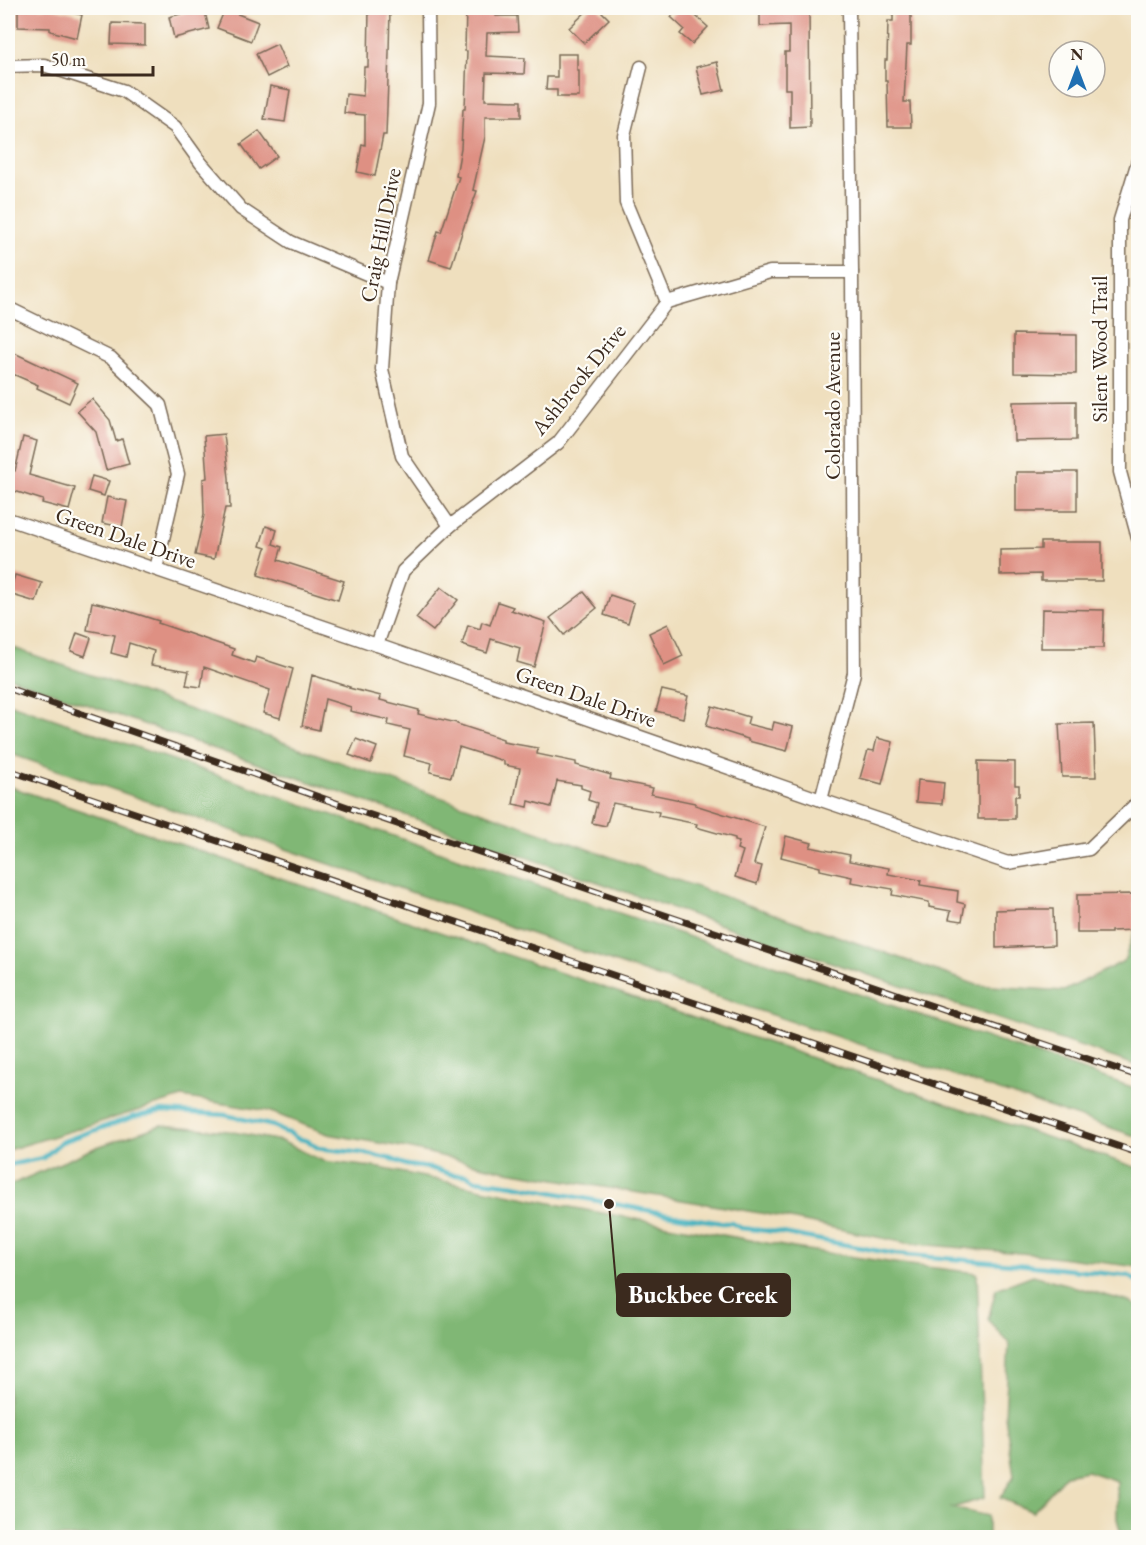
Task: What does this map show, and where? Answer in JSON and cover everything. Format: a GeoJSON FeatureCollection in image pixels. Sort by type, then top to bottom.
{"type":"FeatureCollection","features":[{"type":"Feature","properties":{"kind":"street","name":"Craig Hill Drive"},"geometry":{"type":"LineString","coordinates":[[428,8],[429,103],[388,283],[382,369],[402,456],[450,526]]}},
{"type":"Feature","properties":{"kind":"street","name":"Colorado Avenue"},"geometry":{"type":"LineString","coordinates":[[821,800],[854,673],[849,8]]}},
{"type":"Feature","properties":{"kind":"street"},"geometry":{"type":"LineString","coordinates":[[8,66],[44,65],[124,91],[175,127],[201,163],[241,209],[291,242],[388,283]]}},
{"type":"Feature","properties":{"kind":"street"},"geometry":{"type":"LineString","coordinates":[[641,67],[624,135],[626,203],[667,302],[770,272],[852,272]]}},
{"type":"Feature","properties":{"kind":"street","name":"Silent Wood Trail"},"geometry":{"type":"LineString","coordinates":[[1138,161],[1120,220],[1120,472],[1138,538]]}},
{"type":"Feature","properties":{"kind":"street","name":"Ashbrook Drive"},"geometry":{"type":"LineString","coordinates":[[377,645],[403,571],[450,526],[558,443],[667,302]]}},
{"type":"Feature","properties":{"kind":"street"},"geometry":{"type":"LineString","coordinates":[[8,308],[111,358],[160,405],[178,474],[156,569]]}},
{"type":"Feature","properties":{"kind":"street","name":"Green Dale Drive"},"geometry":{"type":"LineString","coordinates":[[8,519],[1008,863],[1089,849],[1138,802]]}},
{"type":"Feature","properties":{"kind":"green space"},"geometry":{"type":"Polygon","coordinates":[[[8,646],[977,985],[1064,991],[1124,961],[1137,924],[1138,1066],[724,926],[8,677],[8,646]]]}},
{"type":"Feature","properties":{"kind":"green space"},"geometry":{"type":"Polygon","coordinates":[[[8,703],[1138,1089],[1138,1137],[610,961],[8,753],[8,703]]]}},
{"type":"Feature","properties":{"kind":"green space"},"geometry":{"type":"Polygon","coordinates":[[[8,786],[1138,1168],[1138,1267],[1043,1255],[906,1243],[766,1214],[501,1170],[407,1148],[328,1134],[268,1111],[182,1097],[8,1150],[8,786]]]}},
{"type":"Feature","properties":{"kind":"green space"},"geometry":{"type":"Polygon","coordinates":[[[161,1125],[228,1131],[281,1141],[323,1161],[380,1168],[575,1208],[794,1248],[977,1273],[985,1498],[952,1508],[988,1516],[988,1537],[8,1537],[8,1186],[97,1147],[161,1125]]]}},
{"type":"Feature","properties":{"kind":"green space"},"geometry":{"type":"Polygon","coordinates":[[[1033,1275],[1133,1303],[1138,1307],[1138,1537],[1122,1537],[1117,1519],[1117,1481],[1087,1471],[1066,1475],[1033,1512],[1000,1498],[1014,1476],[1005,1416],[1009,1343],[988,1320],[996,1289],[1033,1275]]]}},
{"type":"Feature","properties":{"kind":"building"},"geometry":{"type":"Polygon","coordinates":[[[18,8],[52,8],[82,15],[77,38],[50,31],[50,28],[18,27],[18,8]]]}},
{"type":"Feature","properties":{"kind":"building"},"geometry":{"type":"Polygon","coordinates":[[[369,8],[390,8],[386,135],[383,135],[375,176],[357,172],[362,144],[365,145],[365,115],[344,113],[346,94],[363,96],[364,67],[368,67],[369,8]]]}},
{"type":"Feature","properties":{"kind":"building"},"geometry":{"type":"Polygon","coordinates":[[[466,8],[496,8],[496,16],[517,16],[518,32],[487,33],[486,56],[525,58],[524,74],[486,73],[485,100],[521,101],[521,117],[485,117],[485,137],[473,190],[477,191],[451,267],[429,260],[459,177],[456,176],[461,148],[463,109],[465,109],[466,8]]]}},
{"type":"Feature","properties":{"kind":"building"},"geometry":{"type":"Polygon","coordinates":[[[590,8],[598,8],[609,19],[584,43],[569,28],[590,8]]]}},
{"type":"Feature","properties":{"kind":"building"},"geometry":{"type":"Polygon","coordinates":[[[680,8],[687,8],[708,27],[692,44],[680,34],[684,29],[671,17],[680,8]]]}},
{"type":"Feature","properties":{"kind":"building"},"geometry":{"type":"Polygon","coordinates":[[[784,8],[809,8],[810,127],[790,128],[790,89],[785,89],[785,52],[789,52],[789,25],[760,26],[760,11],[784,10],[784,8]]]}},
{"type":"Feature","properties":{"kind":"building"},"geometry":{"type":"Polygon","coordinates":[[[225,9],[258,22],[251,41],[217,28],[225,9]]]}},
{"type":"Feature","properties":{"kind":"building"},"geometry":{"type":"Polygon","coordinates":[[[195,10],[196,14],[205,12],[209,29],[174,38],[169,17],[195,10]]]}},
{"type":"Feature","properties":{"kind":"building"},"geometry":{"type":"Polygon","coordinates":[[[893,11],[911,11],[911,45],[907,45],[904,102],[910,102],[911,127],[888,127],[885,60],[887,60],[888,21],[893,21],[893,11]]]}},
{"type":"Feature","properties":{"kind":"building"},"geometry":{"type":"Polygon","coordinates":[[[112,23],[145,24],[145,45],[111,44],[112,23]]]}},
{"type":"Feature","properties":{"kind":"building"},"geometry":{"type":"Polygon","coordinates":[[[277,44],[287,67],[267,77],[256,54],[277,44]]]}},
{"type":"Feature","properties":{"kind":"building"},"geometry":{"type":"Polygon","coordinates":[[[557,54],[577,54],[579,97],[557,97],[557,90],[546,90],[547,77],[557,77],[557,54]]]}},
{"type":"Feature","properties":{"kind":"building"},"geometry":{"type":"Polygon","coordinates":[[[717,62],[724,90],[703,95],[696,67],[717,62]]]}},
{"type":"Feature","properties":{"kind":"building"},"geometry":{"type":"Polygon","coordinates":[[[270,86],[290,90],[285,122],[264,119],[270,86]]]}},
{"type":"Feature","properties":{"kind":"building"},"geometry":{"type":"Polygon","coordinates":[[[259,131],[277,156],[259,169],[241,144],[259,131]]]}},
{"type":"Feature","properties":{"kind":"building"},"geometry":{"type":"Polygon","coordinates":[[[1014,334],[1076,335],[1076,374],[1014,373],[1014,334]]]}},
{"type":"Feature","properties":{"kind":"building"},"geometry":{"type":"Polygon","coordinates":[[[8,350],[78,383],[69,403],[37,388],[38,385],[8,372],[8,350]]]}},
{"type":"Feature","properties":{"kind":"building"},"geometry":{"type":"Polygon","coordinates":[[[92,399],[110,420],[116,441],[122,439],[129,464],[106,470],[96,432],[77,411],[92,399]]]}},
{"type":"Feature","properties":{"kind":"building"},"geometry":{"type":"Polygon","coordinates":[[[1076,401],[1076,440],[1014,441],[1013,402],[1076,401]]]}},
{"type":"Feature","properties":{"kind":"building"},"geometry":{"type":"Polygon","coordinates":[[[224,434],[230,508],[225,508],[214,559],[195,555],[204,515],[203,479],[207,478],[204,436],[224,434]]]}},
{"type":"Feature","properties":{"kind":"building"},"geometry":{"type":"Polygon","coordinates":[[[23,437],[37,441],[29,475],[75,488],[69,510],[42,503],[43,500],[8,489],[23,437]]]}},
{"type":"Feature","properties":{"kind":"building"},"geometry":{"type":"Polygon","coordinates":[[[1016,472],[1077,472],[1077,511],[1016,511],[1016,472]]]}},
{"type":"Feature","properties":{"kind":"building"},"geometry":{"type":"Polygon","coordinates":[[[92,476],[109,481],[104,496],[88,491],[92,476]]]}},
{"type":"Feature","properties":{"kind":"building"},"geometry":{"type":"Polygon","coordinates":[[[107,497],[127,501],[122,527],[102,523],[107,497]]]}},
{"type":"Feature","properties":{"kind":"building"},"geometry":{"type":"Polygon","coordinates":[[[266,526],[277,530],[273,544],[282,547],[278,560],[344,581],[338,600],[258,575],[266,548],[260,546],[266,526]]]}},
{"type":"Feature","properties":{"kind":"building"},"geometry":{"type":"Polygon","coordinates":[[[1041,542],[1102,542],[1102,581],[1041,581],[1041,574],[1000,575],[1000,550],[1041,549],[1041,542]]]}},
{"type":"Feature","properties":{"kind":"building"},"geometry":{"type":"Polygon","coordinates":[[[15,575],[42,583],[36,602],[9,594],[15,575]]]}},
{"type":"Feature","properties":{"kind":"building"},"geometry":{"type":"Polygon","coordinates":[[[441,587],[458,600],[433,631],[416,618],[441,587]]]}},
{"type":"Feature","properties":{"kind":"building"},"geometry":{"type":"Polygon","coordinates":[[[584,592],[597,608],[564,635],[550,618],[584,592]]]}},
{"type":"Feature","properties":{"kind":"building"},"geometry":{"type":"Polygon","coordinates":[[[610,595],[634,603],[628,623],[604,615],[610,595]]]}},
{"type":"Feature","properties":{"kind":"building"},"geometry":{"type":"Polygon","coordinates":[[[92,602],[159,621],[158,623],[234,649],[232,655],[254,663],[256,657],[293,669],[280,718],[263,713],[270,690],[204,667],[201,687],[186,685],[189,671],[151,665],[154,651],[129,643],[126,657],[111,653],[115,635],[87,630],[92,602]]]}},
{"type":"Feature","properties":{"kind":"building"},"geometry":{"type":"Polygon","coordinates":[[[498,602],[513,607],[511,610],[546,622],[534,667],[517,662],[520,648],[491,639],[487,653],[462,645],[468,625],[480,629],[482,622],[490,625],[498,602]]]}},
{"type":"Feature","properties":{"kind":"building"},"geometry":{"type":"Polygon","coordinates":[[[1042,609],[1104,610],[1103,648],[1041,648],[1042,609]]]}},
{"type":"Feature","properties":{"kind":"building"},"geometry":{"type":"Polygon","coordinates":[[[668,624],[683,656],[664,665],[649,633],[668,624]]]}},
{"type":"Feature","properties":{"kind":"building"},"geometry":{"type":"Polygon","coordinates":[[[77,633],[91,638],[85,656],[71,651],[77,633]]]}},
{"type":"Feature","properties":{"kind":"building"},"geometry":{"type":"Polygon","coordinates":[[[312,675],[381,696],[380,700],[419,710],[418,714],[457,723],[503,739],[503,742],[538,748],[537,754],[576,762],[576,765],[611,775],[610,779],[653,788],[651,794],[695,803],[695,805],[765,827],[754,864],[762,866],[757,884],[735,877],[743,851],[737,849],[739,842],[735,841],[735,838],[696,827],[697,824],[658,816],[659,812],[613,803],[606,826],[592,823],[597,803],[588,800],[590,791],[581,788],[581,785],[557,781],[551,807],[529,801],[528,807],[513,804],[520,768],[504,765],[504,761],[459,747],[451,777],[430,772],[432,763],[404,756],[410,730],[388,725],[389,720],[350,711],[351,707],[325,699],[319,730],[302,726],[312,675]]]}},
{"type":"Feature","properties":{"kind":"building"},"geometry":{"type":"Polygon","coordinates":[[[662,690],[688,696],[683,718],[656,711],[662,690]]]}},
{"type":"Feature","properties":{"kind":"building"},"geometry":{"type":"Polygon","coordinates":[[[712,706],[749,717],[747,724],[772,730],[774,722],[793,727],[787,751],[748,741],[748,739],[706,726],[712,706]]]}},
{"type":"Feature","properties":{"kind":"building"},"geometry":{"type":"Polygon","coordinates":[[[1094,723],[1096,777],[1062,777],[1059,724],[1094,723]]]}},
{"type":"Feature","properties":{"kind":"building"},"geometry":{"type":"Polygon","coordinates":[[[877,738],[893,742],[882,784],[860,778],[868,750],[874,751],[877,738]]]}},
{"type":"Feature","properties":{"kind":"building"},"geometry":{"type":"Polygon","coordinates":[[[356,739],[377,747],[371,763],[349,755],[356,739]]]}},
{"type":"Feature","properties":{"kind":"building"},"geometry":{"type":"Polygon","coordinates":[[[978,761],[1015,762],[1015,785],[1019,785],[1019,796],[1015,796],[1015,819],[978,819],[978,761]]]}},
{"type":"Feature","properties":{"kind":"building"},"geometry":{"type":"Polygon","coordinates":[[[918,780],[944,783],[942,804],[916,802],[918,780]]]}},
{"type":"Feature","properties":{"kind":"building"},"geometry":{"type":"Polygon","coordinates":[[[786,836],[812,843],[810,847],[850,855],[849,861],[889,868],[888,874],[921,880],[920,885],[958,891],[957,902],[965,904],[962,921],[949,919],[951,911],[929,907],[929,902],[892,895],[893,889],[851,882],[852,877],[820,870],[820,867],[781,857],[786,836]]]}},
{"type":"Feature","properties":{"kind":"building"},"geometry":{"type":"Polygon","coordinates":[[[1134,894],[1135,930],[1077,933],[1077,895],[1134,894]]]}},
{"type":"Feature","properties":{"kind":"building"},"geometry":{"type":"Polygon","coordinates":[[[1053,909],[1054,945],[996,948],[996,910],[1053,909]]]}},
{"type":"Feature","properties":{"kind":"waterway"},"geometry":{"type":"LineString","coordinates":[[8,1165],[43,1158],[61,1142],[133,1117],[162,1111],[225,1115],[274,1126],[318,1148],[392,1159],[406,1165],[430,1168],[454,1175],[467,1175],[475,1180],[514,1185],[678,1216],[732,1223],[741,1228],[777,1232],[895,1254],[1129,1276],[1138,1282]]}},
{"type":"Feature","properties":{"kind":"railway"},"geometry":{"type":"LineString","coordinates":[[8,688],[356,810],[1138,1076]]}},
{"type":"Feature","properties":{"kind":"railway"},"geometry":{"type":"LineString","coordinates":[[8,770],[1138,1153]]}},
{"type":"Feature","properties":{"kind":"place","name":"Buckbee Creek"},"geometry":{"type":"Point","coordinates":[609,1204]}}]}
